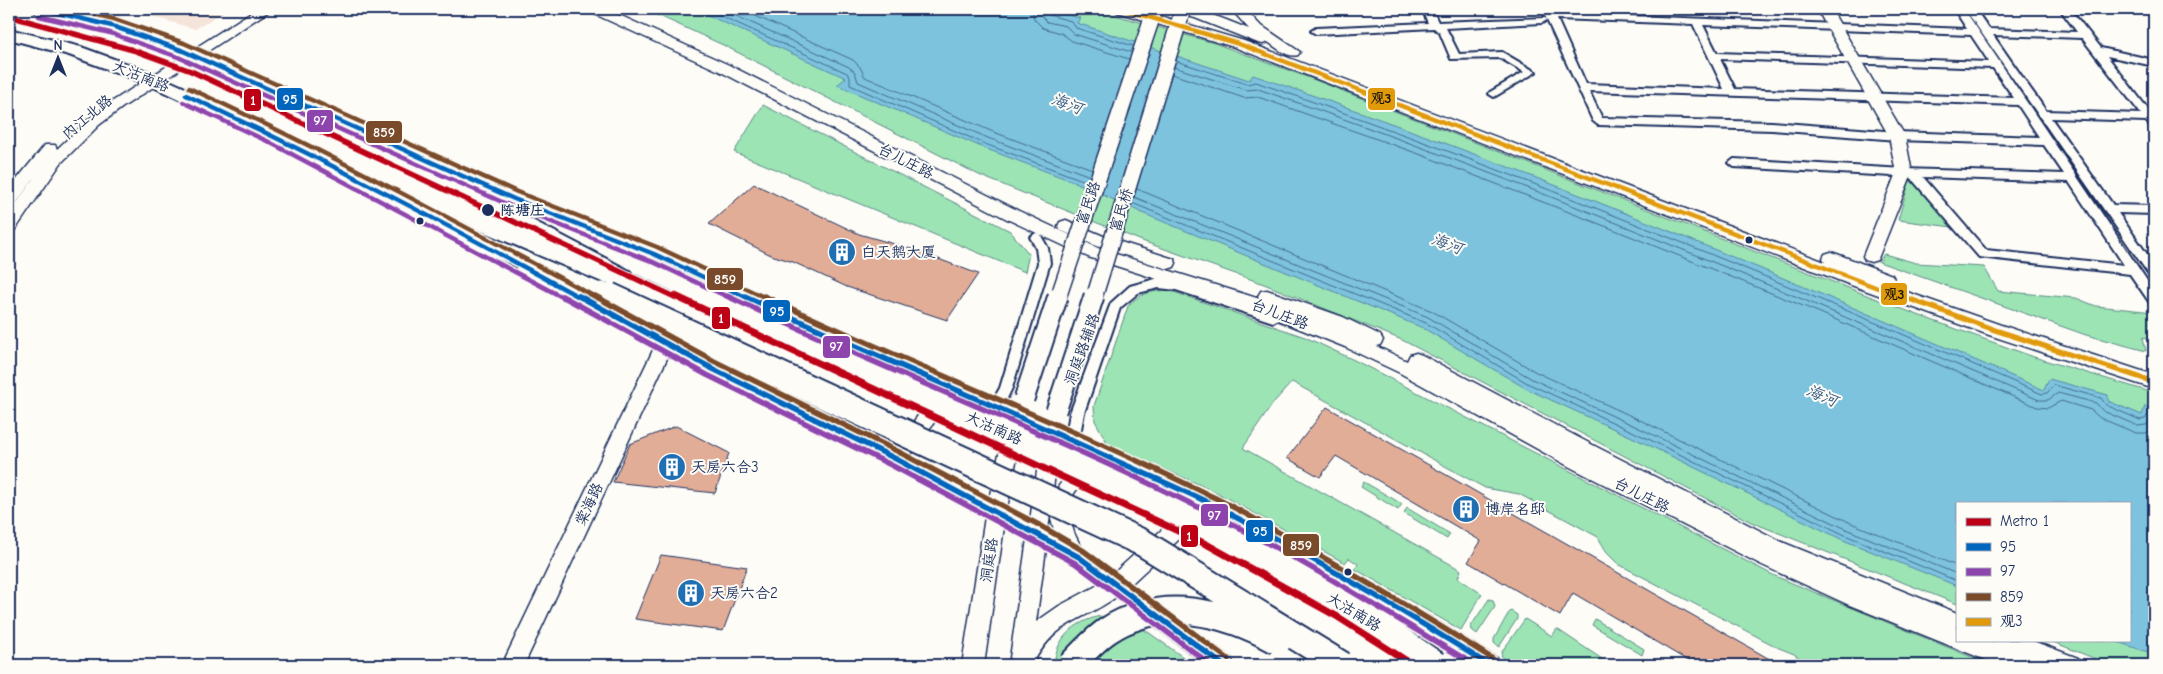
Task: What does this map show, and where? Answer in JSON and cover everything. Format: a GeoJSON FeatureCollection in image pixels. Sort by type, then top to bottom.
{"type":"FeatureCollection","features":[{"type":"Feature","properties":{"kind":"highway","name":"大沽南路"},"geometry":{"type":"LineString","coordinates":[[186,53],[514,199],[640,264],[814,346],[1165,506],[1315,589],[1388,632],[1436,665]]}},
{"type":"Feature","properties":{"kind":"highway","name":"大沽南路"},"geometry":{"type":"LineString","coordinates":[[148,78],[270,134],[471,238],[601,293],[1143,543],[1342,665]]}},
{"type":"Feature","properties":{"kind":"highway"},"geometry":{"type":"LineString","coordinates":[[1071,665],[1082,652],[1115,624],[1141,614],[1167,611],[1190,611],[1244,624],[1321,665]]}},
{"type":"Feature","properties":{"kind":"main road","name":"大沽南路"},"geometry":{"type":"LineString","coordinates":[[41,9],[112,26],[186,53]]}},
{"type":"Feature","properties":{"kind":"main road","name":"大沽南路"},"geometry":{"type":"LineString","coordinates":[[9,34],[75,51],[148,78]]}},
{"type":"Feature","properties":{"kind":"street"},"geometry":{"type":"LineString","coordinates":[[186,53],[248,9]]}},
{"type":"Feature","properties":{"kind":"street"},"geometry":{"type":"LineString","coordinates":[[186,53],[265,9]]}},
{"type":"Feature","properties":{"kind":"street","name":"台儿庄路"},"geometry":{"type":"LineString","coordinates":[[595,9],[724,68],[1013,215],[1094,253],[1251,302],[1352,342],[1406,368],[1577,462],[1767,558],[1854,597],[1956,639]]}},
{"type":"Feature","properties":{"kind":"street","name":"台儿庄路"},"geometry":{"type":"LineString","coordinates":[[616,9],[751,72],[1019,206],[1102,242],[1255,292],[1336,322],[1414,359],[1580,448],[1775,548],[1956,623]]}},
{"type":"Feature","properties":{"kind":"street"},"geometry":{"type":"LineString","coordinates":[[1122,9],[1239,44],[1857,281],[1995,330],[2154,382]]}},
{"type":"Feature","properties":{"kind":"street","name":"富民路"},"geometry":{"type":"LineString","coordinates":[[1021,407],[1155,9]]}},
{"type":"Feature","properties":{"kind":"street"},"geometry":{"type":"LineString","coordinates":[[1176,9],[1200,15],[1865,271],[1999,319],[2154,370]]}},
{"type":"Feature","properties":{"kind":"street","name":"富民桥"},"geometry":{"type":"LineString","coordinates":[[1052,432],[1056,411],[1087,320],[1183,9]]}},
{"type":"Feature","properties":{"kind":"street"},"geometry":{"type":"LineString","coordinates":[[1238,9],[1254,27],[1292,52]]}},
{"type":"Feature","properties":{"kind":"street"},"geometry":{"type":"LineString","coordinates":[[1427,9],[1432,22],[1444,31],[1455,57],[1502,55],[1531,72],[1494,94]]}},
{"type":"Feature","properties":{"kind":"street"},"geometry":{"type":"LineString","coordinates":[[1824,9],[1897,136],[1909,173],[1983,254],[2134,270]]}},
{"type":"Feature","properties":{"kind":"street"},"geometry":{"type":"LineString","coordinates":[[1959,9],[1980,32],[2044,114],[2110,209],[2148,255],[2154,273]]}},
{"type":"Feature","properties":{"kind":"street"},"geometry":{"type":"LineString","coordinates":[[1970,9],[1996,65],[2154,300]]}},
{"type":"Feature","properties":{"kind":"street"},"geometry":{"type":"LineString","coordinates":[[2065,9],[2152,121]]}},
{"type":"Feature","properties":{"kind":"street"},"geometry":{"type":"LineString","coordinates":[[1546,15],[1598,121],[1772,126],[1897,136],[2046,141]]}},
{"type":"Feature","properties":{"kind":"street"},"geometry":{"type":"LineString","coordinates":[[1316,31],[1436,25],[1546,15],[2085,35]]}},
{"type":"Feature","properties":{"kind":"street"},"geometry":{"type":"LineString","coordinates":[[1696,21],[1730,92]]}},
{"type":"Feature","properties":{"kind":"street"},"geometry":{"type":"LineString","coordinates":[[2098,51],[2154,63]]}},
{"type":"Feature","properties":{"kind":"street","name":"内江北路"},"geometry":{"type":"LineString","coordinates":[[9,201],[22,181],[51,148],[87,115],[186,53]]}},
{"type":"Feature","properties":{"kind":"street"},"geometry":{"type":"LineString","coordinates":[[1713,56],[1996,65]]}},
{"type":"Feature","properties":{"kind":"street","name":"内江北路"},"geometry":{"type":"LineString","coordinates":[[9,226],[43,175],[70,143],[148,78]]}},
{"type":"Feature","properties":{"kind":"street"},"geometry":{"type":"LineString","coordinates":[[1582,87],[2020,102]]}},
{"type":"Feature","properties":{"kind":"street"},"geometry":{"type":"LineString","coordinates":[[2140,106],[2154,107]]}},
{"type":"Feature","properties":{"kind":"street"},"geometry":{"type":"LineString","coordinates":[[2044,114],[2152,121]]}},
{"type":"Feature","properties":{"kind":"street"},"geometry":{"type":"LineString","coordinates":[[1734,163],[1909,173],[2071,178]]}},
{"type":"Feature","properties":{"kind":"street"},"geometry":{"type":"LineString","coordinates":[[1871,256],[1909,173]]}},
{"type":"Feature","properties":{"kind":"street"},"geometry":{"type":"LineString","coordinates":[[514,199],[654,254],[824,333],[996,407],[1021,407],[1052,432],[1206,502],[1322,564],[1422,622],[1489,665]]}},
{"type":"Feature","properties":{"kind":"street"},"geometry":{"type":"LineString","coordinates":[[2110,209],[2154,210]]}},
{"type":"Feature","properties":{"kind":"street"},"geometry":{"type":"LineString","coordinates":[[996,407],[1006,388],[1044,263],[1042,248],[1036,237],[1013,215]]}},
{"type":"Feature","properties":{"kind":"street"},"geometry":{"type":"LineString","coordinates":[[471,238],[665,343],[896,459],[1037,533],[1079,557],[1223,665]]}},
{"type":"Feature","properties":{"kind":"street","name":"洞庭路辅路"},"geometry":{"type":"LineString","coordinates":[[1072,440],[1077,412],[1115,306],[1134,289],[1145,285],[1159,282],[1176,286],[1352,342]]}},
{"type":"Feature","properties":{"kind":"street","name":"棠海路"},"geometry":{"type":"LineString","coordinates":[[513,665],[665,343]]}},
{"type":"Feature","properties":{"kind":"street"},"geometry":{"type":"LineString","coordinates":[[896,459],[950,388]]}},
{"type":"Feature","properties":{"kind":"street","name":"洞庭路"},"geometry":{"type":"LineString","coordinates":[[973,665],[996,512],[1021,407]]}},
{"type":"Feature","properties":{"kind":"street"},"geometry":{"type":"LineString","coordinates":[[1020,665],[1052,432]]}},
{"type":"Feature","properties":{"kind":"street"},"geometry":{"type":"LineString","coordinates":[[1079,557],[1067,541],[1060,520],[1064,495],[1072,482],[1082,475],[1101,470],[1133,470]]}},
{"type":"Feature","properties":{"kind":"street"},"geometry":{"type":"LineString","coordinates":[[1020,665],[1034,640],[1051,622],[1117,584],[1206,502]]}},
{"type":"Feature","properties":{"kind":"street"},"geometry":{"type":"LineString","coordinates":[[1965,642],[2023,665]]}},
{"type":"Feature","properties":{"kind":"street"},"geometry":{"type":"LineString","coordinates":[[2007,642],[2070,665]]}},
{"type":"Feature","properties":{"kind":"shaded area"},"geometry":{"type":"Polygon","coordinates":[[[127,9],[229,9],[195,29],[127,9]]]}},
{"type":"Feature","properties":{"kind":"green space"},"geometry":{"type":"Polygon","coordinates":[[[644,9],[1094,9],[1214,43],[1315,80],[1923,317],[2034,357],[2154,393],[2154,665],[2111,665],[2053,642],[2130,642],[2130,502],[1956,502],[1956,604],[1751,522],[1402,340],[1264,284],[1142,241],[981,176],[723,45],[644,9]]]}},
{"type":"Feature","properties":{"kind":"green space"},"geometry":{"type":"Polygon","coordinates":[[[763,105],[1010,231],[1029,254],[1025,272],[734,152],[763,105]]]}},
{"type":"Feature","properties":{"kind":"green space"},"geometry":{"type":"Polygon","coordinates":[[[1910,179],[1952,227],[1898,220],[1910,179]]]}},
{"type":"Feature","properties":{"kind":"green space"},"geometry":{"type":"Polygon","coordinates":[[[1884,254],[1916,263],[1984,267],[1998,291],[2076,298],[2096,306],[2154,312],[2154,340],[2143,337],[2146,351],[2086,335],[1879,262],[1884,254]]]}},
{"type":"Feature","properties":{"kind":"green space"},"geometry":{"type":"Polygon","coordinates":[[[1168,290],[1305,337],[1354,360],[1775,576],[1991,665],[1809,665],[1794,654],[1618,564],[1607,553],[1598,537],[1519,494],[1485,488],[1292,382],[1274,402],[1243,448],[1461,570],[1458,578],[1482,594],[1461,630],[1355,569],[1358,564],[1349,558],[1345,563],[1214,491],[1108,444],[1095,421],[1094,406],[1128,306],[1137,298],[1146,294],[1168,290]]]}},
{"type":"Feature","properties":{"kind":"green space"},"geometry":{"type":"Polygon","coordinates":[[[1364,482],[1402,504],[1398,510],[1361,487],[1364,482]]]}},
{"type":"Feature","properties":{"kind":"green space"},"geometry":{"type":"Polygon","coordinates":[[[1407,508],[1450,534],[1447,539],[1404,513],[1407,508]]]}},
{"type":"Feature","properties":{"kind":"green space"},"geometry":{"type":"Polygon","coordinates":[[[1489,599],[1493,600],[1495,607],[1477,634],[1472,630],[1471,626],[1489,599]]]}},
{"type":"Feature","properties":{"kind":"green space"},"geometry":{"type":"Polygon","coordinates":[[[1511,611],[1517,615],[1517,619],[1499,647],[1494,643],[1494,639],[1511,611]]]}},
{"type":"Feature","properties":{"kind":"green space"},"geometry":{"type":"Polygon","coordinates":[[[1100,616],[1124,620],[1148,632],[1194,665],[1054,665],[1058,647],[1068,633],[1082,622],[1100,616]]]}},
{"type":"Feature","properties":{"kind":"green space"},"geometry":{"type":"Polygon","coordinates":[[[1525,619],[1552,636],[1557,629],[1611,665],[1510,665],[1503,661],[1501,653],[1525,619]]]}},
{"type":"Feature","properties":{"kind":"green space"},"geometry":{"type":"Polygon","coordinates":[[[1595,619],[1644,649],[1642,655],[1592,625],[1595,619]]]}},
{"type":"Feature","properties":{"kind":"water","name":"海河"},"geometry":{"type":"Polygon","coordinates":[[[694,9],[1042,9],[1080,18],[1077,23],[1249,80],[1253,75],[1454,146],[1553,184],[1750,264],[2044,390],[2049,379],[2108,395],[2108,401],[2142,415],[2145,406],[2154,409],[2154,654],[2117,642],[2130,642],[2130,502],[1956,502],[1956,586],[1843,540],[1634,438],[1527,389],[1423,328],[1147,215],[1077,183],[984,148],[837,85],[846,78],[694,9]]]}},
{"type":"Feature","properties":{"kind":"building","name":"白天鹅大厦"},"geometry":{"type":"Polygon","coordinates":[[[754,184],[859,234],[912,249],[978,274],[947,320],[847,287],[793,262],[771,255],[709,224],[754,184]]]}},
{"type":"Feature","properties":{"kind":"building","name":"博岸名邸"},"geometry":{"type":"Polygon","coordinates":[[[1327,407],[1780,665],[1695,665],[1573,593],[1560,616],[1468,562],[1481,541],[1336,456],[1320,477],[1287,458],[1327,407]]]}},
{"type":"Feature","properties":{"kind":"building","name":"天房六合3"},"geometry":{"type":"Polygon","coordinates":[[[676,426],[729,453],[715,493],[613,482],[630,444],[676,426]]]}},
{"type":"Feature","properties":{"kind":"building","name":"天房六合2"},"geometry":{"type":"Polygon","coordinates":[[[661,555],[747,567],[723,631],[635,619],[661,555]]]}},
{"type":"Feature","properties":{"kind":"metro line","name":"1"},"geometry":{"type":"LineString","coordinates":[[9,16],[133,50],[191,71],[1208,545],[1338,617],[1413,665]]}},
{"type":"Feature","properties":{"kind":"transit line","name":"95"},"geometry":{"type":"LineString","coordinates":[[41,9],[112,26],[181,50],[514,199],[654,254],[824,333],[1017,415],[1206,502],[1322,565],[1422,623],[1489,665]]}},
{"type":"Feature","properties":{"kind":"transit line","name":"859"},"geometry":{"type":"LineString","coordinates":[[72,9],[114,19],[184,43],[517,192],[657,247],[827,326],[1020,408],[1210,495],[1326,559],[1426,617],[1493,659]]}},
{"type":"Feature","properties":{"kind":"transit line","name":"观3"},"geometry":{"type":"LineString","coordinates":[[1122,9],[1239,44],[1857,281],[1995,330],[2154,382]]}},
{"type":"Feature","properties":{"kind":"transit line","name":"97"},"geometry":{"type":"LineString","coordinates":[[39,16],[110,33],[178,57],[511,206],[651,261],[821,340],[1014,422],[1203,509],[1318,572],[1475,665]]}},
{"type":"Feature","properties":{"kind":"transit line","name":"859"},"geometry":{"type":"LineString","coordinates":[[189,88],[273,127],[474,231],[714,361],[899,452],[1041,526],[1084,551],[1228,659]]}},
{"type":"Feature","properties":{"kind":"transit line","name":"95"},"geometry":{"type":"LineString","coordinates":[[186,95],[270,134],[471,238],[711,368],[896,459],[1037,533],[1079,557],[1223,665]]}},
{"type":"Feature","properties":{"kind":"transit line","name":"97"},"geometry":{"type":"LineString","coordinates":[[183,102],[267,141],[467,245],[707,375],[893,466],[1075,563],[1211,665]]}},
{"type":"Feature","properties":{"kind":"place","name":"陈塘庄"},"geometry":{"type":"Point","coordinates":[488,210]}},
{"type":"Feature","properties":{"kind":"place","name":"白天鹅大厦"},"geometry":{"type":"Point","coordinates":[842,252]}},
{"type":"Feature","properties":{"kind":"place","name":"天房六合3"},"geometry":{"type":"Point","coordinates":[672,467]}},
{"type":"Feature","properties":{"kind":"place","name":"博岸名邸"},"geometry":{"type":"Point","coordinates":[1466,509]}},
{"type":"Feature","properties":{"kind":"place","name":"天房六合2"},"geometry":{"type":"Point","coordinates":[691,593]}}]}
